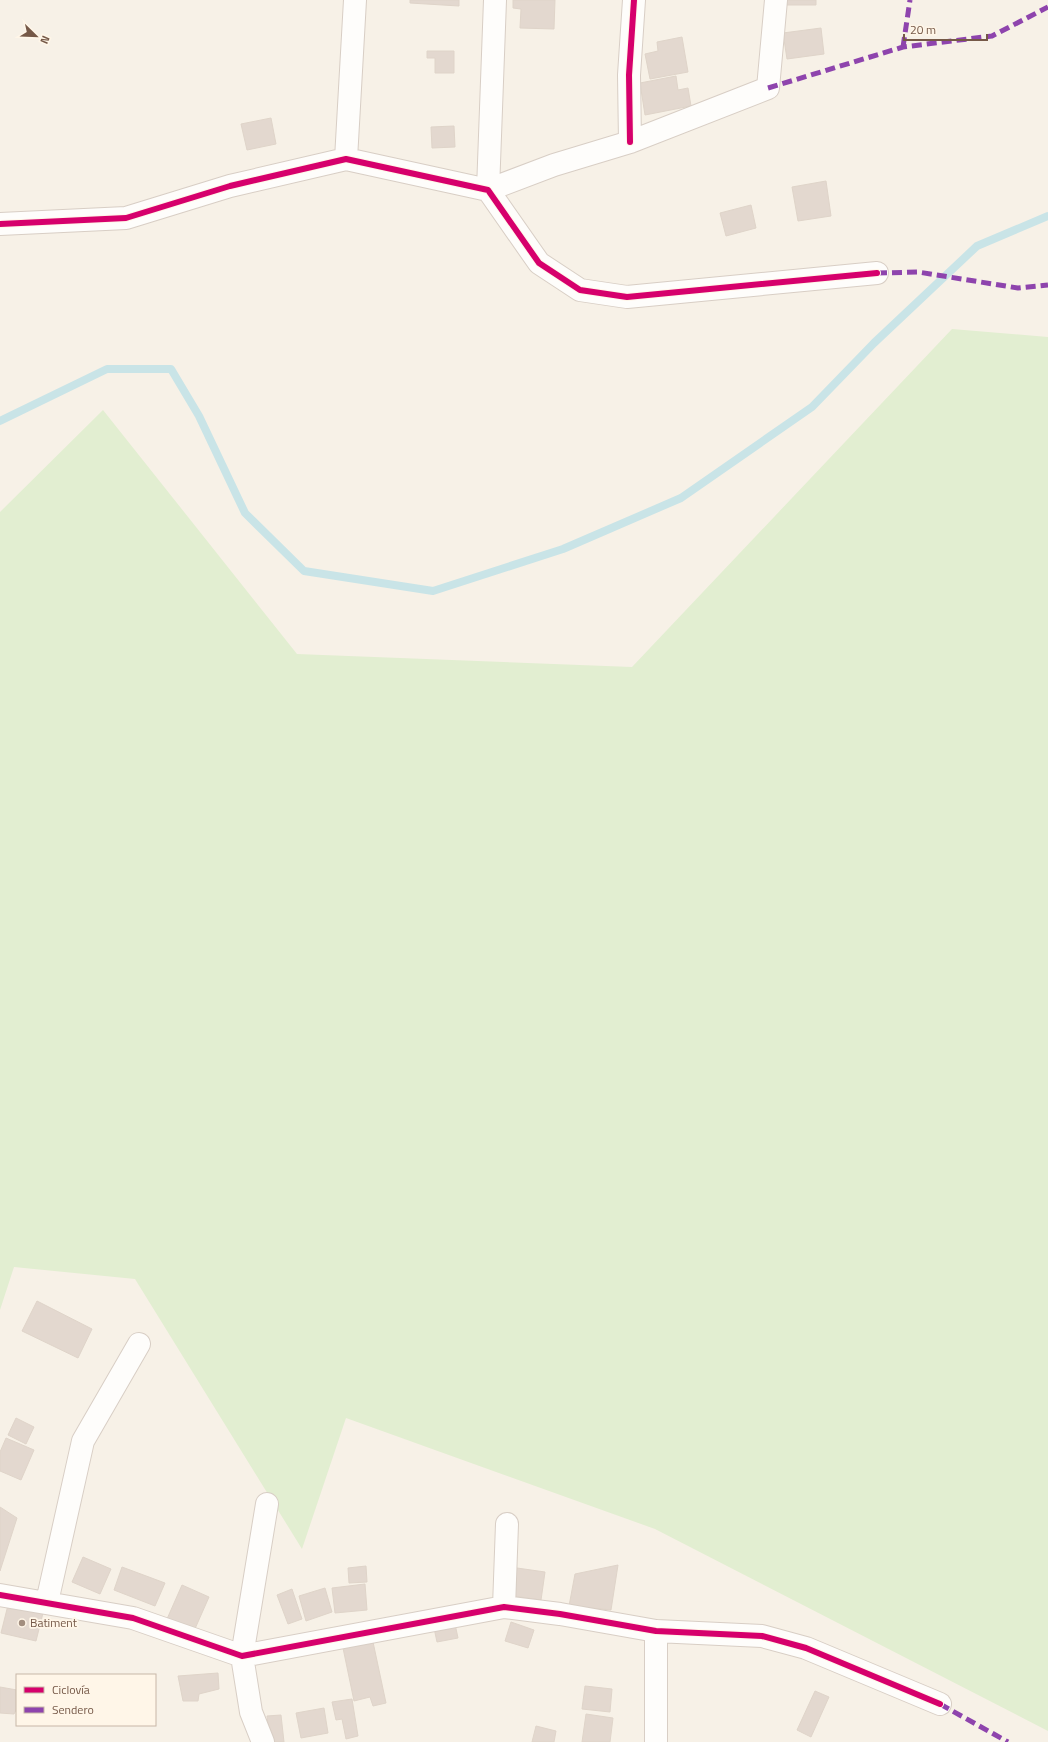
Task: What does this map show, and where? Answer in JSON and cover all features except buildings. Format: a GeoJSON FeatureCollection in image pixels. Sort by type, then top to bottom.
{"type":"FeatureCollection","features":[{"type":"Feature","properties":{"kind":"street"},"geometry":{"type":"LineString","coordinates":[[346,158],[355,0]]}},
{"type":"Feature","properties":{"kind":"street"},"geometry":{"type":"LineString","coordinates":[[495,0],[488,190],[539,263],[580,290],[627,297],[877,273]]}},
{"type":"Feature","properties":{"kind":"street"},"geometry":{"type":"LineString","coordinates":[[630,142],[629,75],[634,0]]}},
{"type":"Feature","properties":{"kind":"street"},"geometry":{"type":"LineString","coordinates":[[0,224],[126,218],[230,186],[346,158],[488,190],[554,166],[630,142],[768,88],[776,0]]}},
{"type":"Feature","properties":{"kind":"street"},"geometry":{"type":"LineString","coordinates":[[47,1602],[83,1441],[139,1344]]}},
{"type":"Feature","properties":{"kind":"street"},"geometry":{"type":"LineString","coordinates":[[263,1742],[251,1712],[242,1656],[267,1504]]}},
{"type":"Feature","properties":{"kind":"street"},"geometry":{"type":"LineString","coordinates":[[504,1607],[507,1524]]}},
{"type":"Feature","properties":{"kind":"street"},"geometry":{"type":"LineString","coordinates":[[0,1595],[133,1618],[242,1656],[504,1607],[560,1614],[656,1631],[762,1636],[806,1648],[940,1704]]}},
{"type":"Feature","properties":{"kind":"street"},"geometry":{"type":"LineString","coordinates":[[656,1631],[656,1742]]}},
{"type":"Feature","properties":{"kind":"green space"},"geometry":{"type":"Polygon","coordinates":[[[952,329],[1048,337],[1048,1731],[655,1529],[346,1418],[302,1549],[135,1279],[14,1267],[0,1310],[0,512],[103,410],[297,654],[632,667],[952,329]]]}},
{"type":"Feature","properties":{"kind":"waterway"},"geometry":{"type":"LineString","coordinates":[[0,421],[107,369],[171,369],[199,416],[245,513],[304,571],[433,591],[563,549],[681,498],[812,407],[874,343],[977,246],[1048,216]]}},
{"type":"Feature","properties":{"kind":"marked path"},"geometry":{"type":"LineString","coordinates":[[903,47],[910,0]]}},
{"type":"Feature","properties":{"kind":"marked path"},"geometry":{"type":"LineString","coordinates":[[768,88],[903,47],[992,36],[1048,7]]}},
{"type":"Feature","properties":{"kind":"marked path"},"geometry":{"type":"LineString","coordinates":[[877,273],[918,272],[1018,288],[1048,285]]}},
{"type":"Feature","properties":{"kind":"marked path"},"geometry":{"type":"LineString","coordinates":[[940,1704],[1008,1742]]}},
{"type":"Feature","properties":{"kind":"cycle path"},"geometry":{"type":"LineString","coordinates":[[630,142],[629,75],[634,0]]}},
{"type":"Feature","properties":{"kind":"cycle path"},"geometry":{"type":"LineString","coordinates":[[0,224],[126,218],[230,186],[346,159],[488,190],[539,263],[580,290],[627,297],[877,273]]}},
{"type":"Feature","properties":{"kind":"cycle path"},"geometry":{"type":"LineString","coordinates":[[0,1595],[133,1618],[242,1656],[504,1607],[560,1614],[656,1631],[762,1636],[806,1648],[940,1704]]}},
{"type":"Feature","properties":{"kind":"place","name":"Batiment"},"geometry":{"type":"Point","coordinates":[22,1623]}}]}
